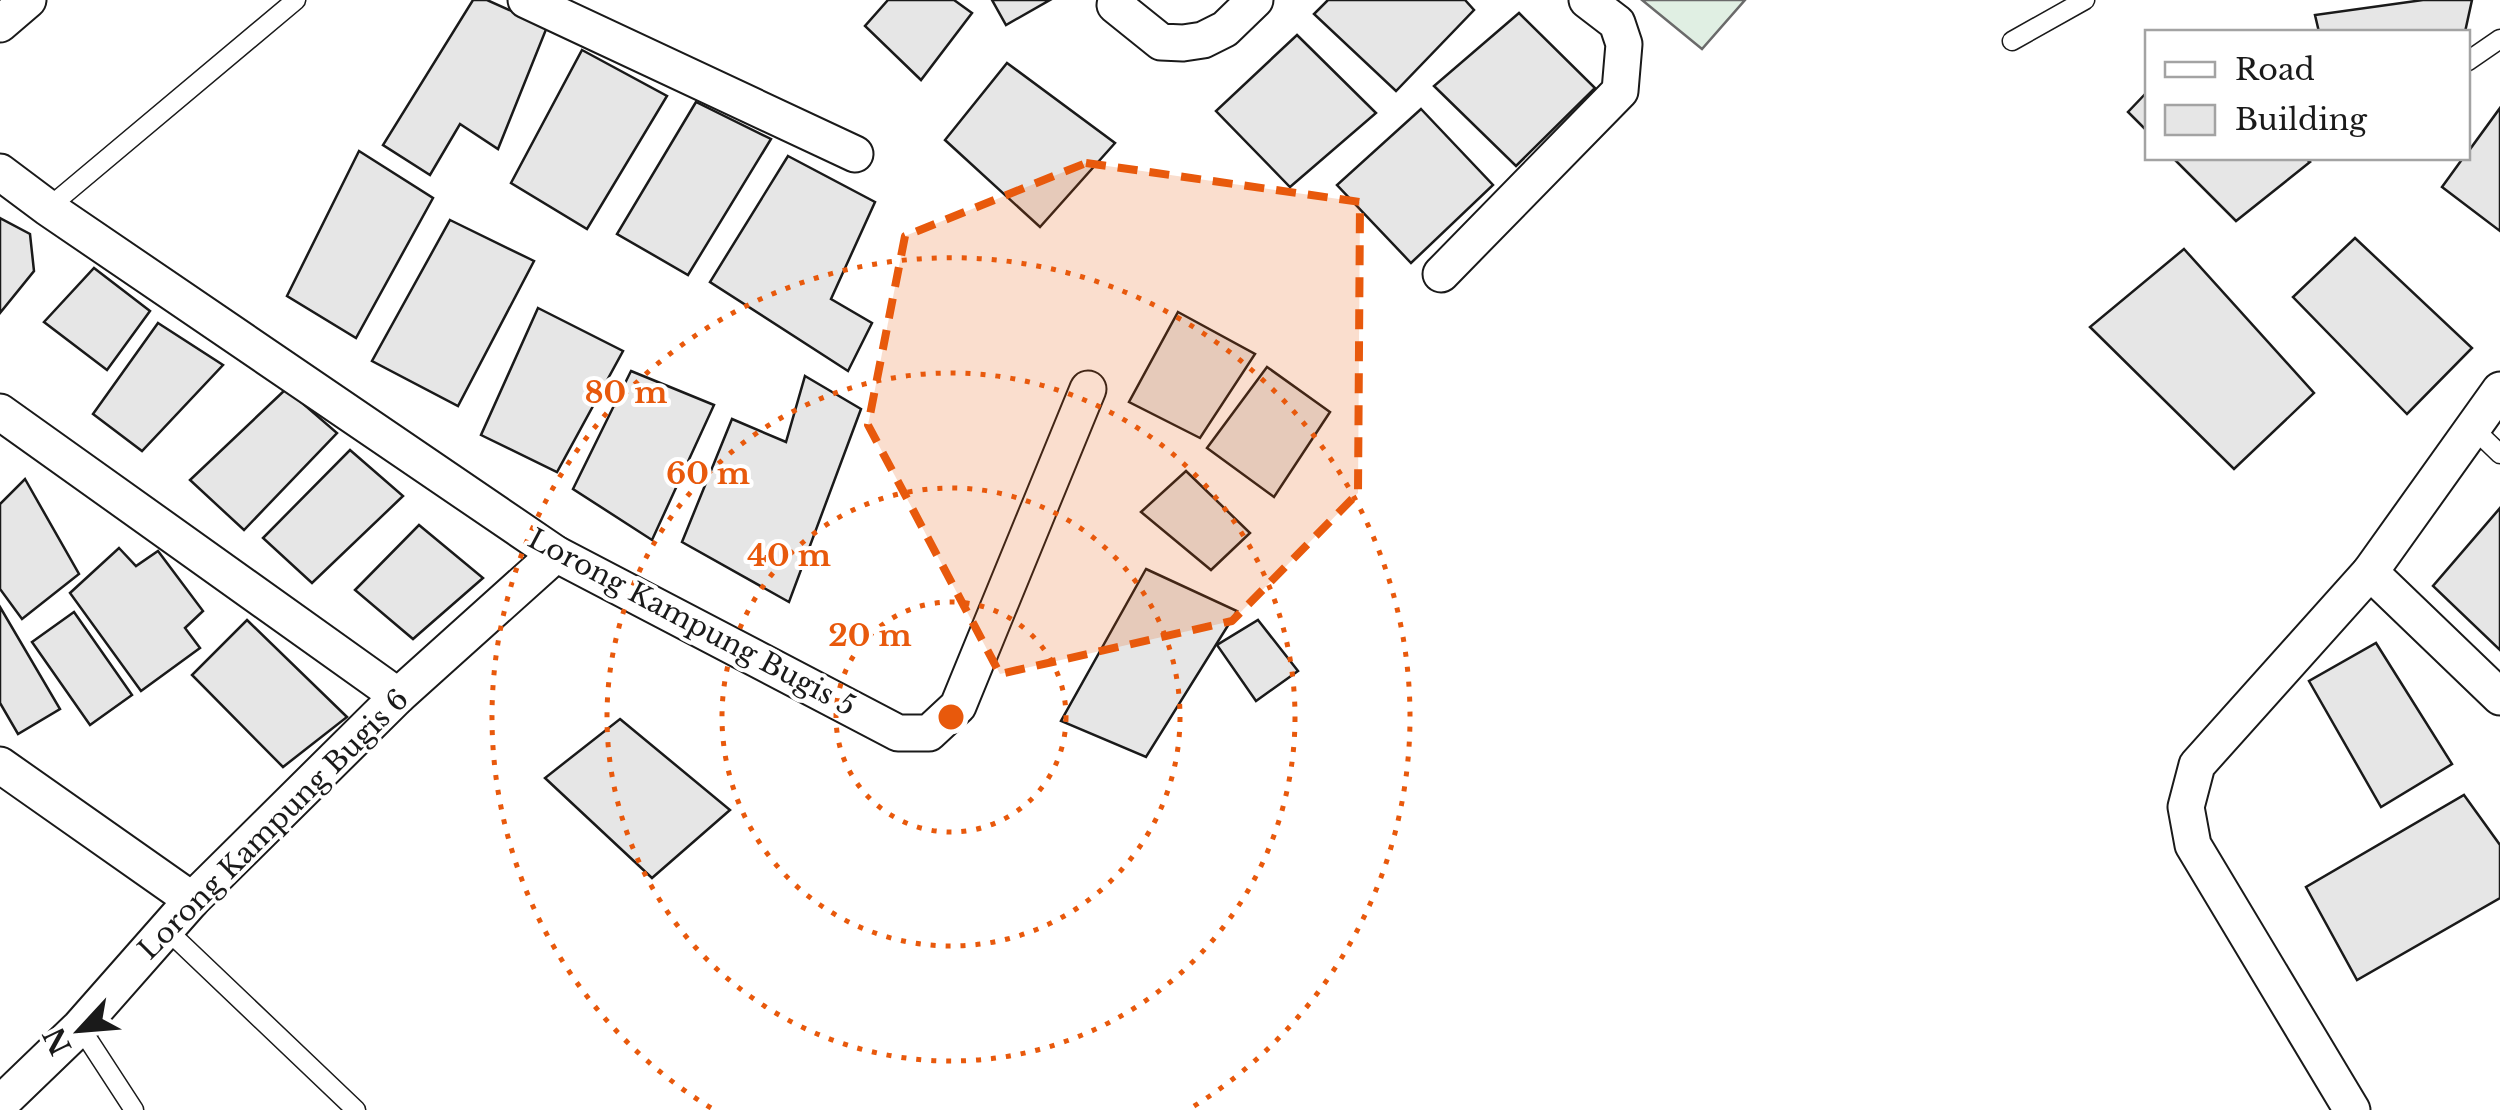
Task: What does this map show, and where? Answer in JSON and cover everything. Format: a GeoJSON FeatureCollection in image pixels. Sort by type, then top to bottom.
{"type":"FeatureCollection","features":[{"type":"Feature","properties":{"kind":"street"},"geometry":{"type":"LineString","coordinates":[[0,24],[28,0]]}},
{"type":"Feature","properties":{"kind":"street"},"geometry":{"type":"LineString","coordinates":[[526,0],[855,154]]}},
{"type":"Feature","properties":{"kind":"street"},"geometry":{"type":"LineString","coordinates":[[1116,5],[1161,42],[1182,43],[1225,30],[1254,0]]}},
{"type":"Feature","properties":{"kind":"street"},"geometry":{"type":"LineString","coordinates":[[1441,274],[1620,91],[1624,44],[1617,23],[1587,0]]}},
{"type":"Feature","properties":{"kind":"street","name":"Lorong Kampung Bugis 5"},"geometry":{"type":"LineString","coordinates":[[0,172],[556,554],[898,733],[929,732],[958,706],[1088,389]]}},
{"type":"Feature","properties":{"kind":"street"},"geometry":{"type":"LineString","coordinates":[[2352,1110],[2193,844],[2186,807],[2197,765],[2370,572],[2500,390]]}},
{"type":"Feature","properties":{"kind":"street"},"geometry":{"type":"LineString","coordinates":[[0,412],[398,696]]}},
{"type":"Feature","properties":{"kind":"street","name":"Lorong Kampung Bugis 6"},"geometry":{"type":"LineString","coordinates":[[0,1104],[80,1026],[192,900],[398,696],[556,554]]}},
{"type":"Feature","properties":{"kind":"street"},"geometry":{"type":"LineString","coordinates":[[2370,572],[2500,696]]}},
{"type":"Feature","properties":{"kind":"street"},"geometry":{"type":"LineString","coordinates":[[0,765],[192,900]]}},
{"type":"Feature","properties":{"kind":"lane"},"geometry":{"type":"LineString","coordinates":[[48,208],[296,0]]}},
{"type":"Feature","properties":{"kind":"lane"},"geometry":{"type":"LineString","coordinates":[[2012,41],[2085,0]]}},
{"type":"Feature","properties":{"kind":"lane"},"geometry":{"type":"LineString","coordinates":[[2470,61],[2500,40]]}},
{"type":"Feature","properties":{"kind":"lane"},"geometry":{"type":"LineString","coordinates":[[2473,428],[2500,454]]}},
{"type":"Feature","properties":{"kind":"lane"},"geometry":{"type":"LineString","coordinates":[[166,928],[356,1110]]}},
{"type":"Feature","properties":{"kind":"lane"},"geometry":{"type":"LineString","coordinates":[[80,1026],[134,1110]]}},
{"type":"Feature","properties":{"kind":"highlighted area"},"geometry":{"type":"Polygon","coordinates":[[[1086,163],[1360,202],[1358,493],[1232,621],[1000,674],[868,425],[905,236],[1086,163]]]}},
{"type":"Feature","properties":{"kind":"green space"},"geometry":{"type":"Polygon","coordinates":[[[1642,0],[1745,0],[1702,49],[1642,0]]]}},
{"type":"Feature","properties":{"kind":"building"},"geometry":{"type":"Polygon","coordinates":[[[473,0],[487,0],[547,27],[498,149],[460,124],[430,175],[383,145],[473,0]]]}},
{"type":"Feature","properties":{"kind":"building"},"geometry":{"type":"Polygon","coordinates":[[[888,0],[954,0],[972,13],[921,80],[865,26],[888,0]]]}},
{"type":"Feature","properties":{"kind":"building"},"geometry":{"type":"Polygon","coordinates":[[[992,0],[1050,0],[1006,25],[992,0]]]}},
{"type":"Feature","properties":{"kind":"building"},"geometry":{"type":"Polygon","coordinates":[[[1328,0],[1465,0],[1474,10],[1396,91],[1314,14],[1328,0]]]}},
{"type":"Feature","properties":{"kind":"building"},"geometry":{"type":"Polygon","coordinates":[[[2423,0],[2472,0],[2465,30],[2319,30],[2315,15],[2423,0]]]}},
{"type":"Feature","properties":{"kind":"building"},"geometry":{"type":"Polygon","coordinates":[[[1519,13],[1595,88],[1516,166],[1434,86],[1519,13]]]}},
{"type":"Feature","properties":{"kind":"building"},"geometry":{"type":"Polygon","coordinates":[[[1297,35],[1376,113],[1290,187],[1216,111],[1297,35]]]}},
{"type":"Feature","properties":{"kind":"building"},"geometry":{"type":"Polygon","coordinates":[[[582,50],[667,96],[587,229],[511,183],[582,50]]]}},
{"type":"Feature","properties":{"kind":"building"},"geometry":{"type":"Polygon","coordinates":[[[1007,63],[1115,143],[1040,227],[945,140],[1007,63]]]}},
{"type":"Feature","properties":{"kind":"building"},"geometry":{"type":"Polygon","coordinates":[[[2145,94],[2145,129],[2128,112],[2145,94]]]}},
{"type":"Feature","properties":{"kind":"building"},"geometry":{"type":"Polygon","coordinates":[[[696,102],[771,139],[688,275],[617,234],[696,102]]]}},
{"type":"Feature","properties":{"kind":"building"},"geometry":{"type":"Polygon","coordinates":[[[2500,108],[2500,231],[2442,187],[2462,160],[2470,160],[2470,149],[2500,108]]]}},
{"type":"Feature","properties":{"kind":"building"},"geometry":{"type":"Polygon","coordinates":[[[1421,109],[1493,185],[1411,263],[1337,185],[1421,109]]]}},
{"type":"Feature","properties":{"kind":"building"},"geometry":{"type":"Polygon","coordinates":[[[359,151],[433,198],[356,338],[287,296],[359,151]]]}},
{"type":"Feature","properties":{"kind":"building"},"geometry":{"type":"Polygon","coordinates":[[[788,156],[875,202],[831,299],[872,323],[848,371],[710,282],[788,156]]]}},
{"type":"Feature","properties":{"kind":"building"},"geometry":{"type":"Polygon","coordinates":[[[2175,160],[2310,162],[2236,221],[2175,160]]]}},
{"type":"Feature","properties":{"kind":"building"},"geometry":{"type":"Polygon","coordinates":[[[0,218],[30,234],[34,271],[0,313],[0,218]]]}},
{"type":"Feature","properties":{"kind":"building"},"geometry":{"type":"Polygon","coordinates":[[[450,220],[534,261],[458,406],[372,361],[450,220]]]}},
{"type":"Feature","properties":{"kind":"building"},"geometry":{"type":"Polygon","coordinates":[[[2355,238],[2472,348],[2407,414],[2293,297],[2355,238]]]}},
{"type":"Feature","properties":{"kind":"building"},"geometry":{"type":"Polygon","coordinates":[[[2184,249],[2314,393],[2234,469],[2090,327],[2184,249]]]}},
{"type":"Feature","properties":{"kind":"building"},"geometry":{"type":"Polygon","coordinates":[[[94,268],[150,311],[107,370],[44,322],[94,268]]]}},
{"type":"Feature","properties":{"kind":"building"},"geometry":{"type":"Polygon","coordinates":[[[538,308],[623,351],[557,472],[481,435],[538,308]]]}},
{"type":"Feature","properties":{"kind":"building"},"geometry":{"type":"Polygon","coordinates":[[[1178,312],[1255,354],[1200,438],[1129,402],[1178,312]]]}},
{"type":"Feature","properties":{"kind":"building"},"geometry":{"type":"Polygon","coordinates":[[[158,323],[223,365],[142,451],[93,414],[158,323]]]}},
{"type":"Feature","properties":{"kind":"building"},"geometry":{"type":"Polygon","coordinates":[[[1267,367],[1330,412],[1274,497],[1207,448],[1267,367]]]}},
{"type":"Feature","properties":{"kind":"building"},"geometry":{"type":"Polygon","coordinates":[[[631,371],[714,405],[652,540],[573,489],[631,371]]]}},
{"type":"Feature","properties":{"kind":"building"},"geometry":{"type":"Polygon","coordinates":[[[805,376],[861,409],[789,602],[682,542],[732,419],[786,442],[805,376]]]}},
{"type":"Feature","properties":{"kind":"building"},"geometry":{"type":"Polygon","coordinates":[[[286,389],[337,433],[244,530],[190,480],[286,389]]]}},
{"type":"Feature","properties":{"kind":"building"},"geometry":{"type":"Polygon","coordinates":[[[350,450],[403,496],[312,583],[263,538],[350,450]]]}},
{"type":"Feature","properties":{"kind":"building"},"geometry":{"type":"Polygon","coordinates":[[[1186,471],[1250,533],[1211,570],[1141,512],[1186,471]]]}},
{"type":"Feature","properties":{"kind":"building"},"geometry":{"type":"Polygon","coordinates":[[[25,479],[79,574],[22,619],[0,589],[0,504],[25,479]]]}},
{"type":"Feature","properties":{"kind":"building"},"geometry":{"type":"Polygon","coordinates":[[[2500,508],[2500,650],[2433,586],[2500,508]]]}},
{"type":"Feature","properties":{"kind":"building"},"geometry":{"type":"Polygon","coordinates":[[[419,525],[483,578],[413,639],[355,590],[419,525]]]}},
{"type":"Feature","properties":{"kind":"building"},"geometry":{"type":"Polygon","coordinates":[[[119,548],[136,566],[158,551],[203,611],[185,628],[200,648],[141,691],[70,593],[119,548]]]}},
{"type":"Feature","properties":{"kind":"building"},"geometry":{"type":"Polygon","coordinates":[[[1146,569],[1237,611],[1146,757],[1061,721],[1146,569]]]}},
{"type":"Feature","properties":{"kind":"building"},"geometry":{"type":"Polygon","coordinates":[[[0,607],[60,709],[18,734],[0,703],[0,607]]]}},
{"type":"Feature","properties":{"kind":"building"},"geometry":{"type":"Polygon","coordinates":[[[74,612],[132,695],[90,725],[32,642],[74,612]]]}},
{"type":"Feature","properties":{"kind":"building"},"geometry":{"type":"Polygon","coordinates":[[[247,620],[347,717],[283,767],[192,675],[247,620]]]}},
{"type":"Feature","properties":{"kind":"building"},"geometry":{"type":"Polygon","coordinates":[[[1258,620],[1298,671],[1256,701],[1217,645],[1258,620]]]}},
{"type":"Feature","properties":{"kind":"building"},"geometry":{"type":"Polygon","coordinates":[[[2376,643],[2452,764],[2381,807],[2309,681],[2376,643]]]}},
{"type":"Feature","properties":{"kind":"building"},"geometry":{"type":"Polygon","coordinates":[[[620,719],[730,810],[652,878],[545,778],[620,719]]]}},
{"type":"Feature","properties":{"kind":"building"},"geometry":{"type":"Polygon","coordinates":[[[2464,795],[2500,845],[2500,898],[2357,980],[2306,887],[2464,795]]]}}]}
